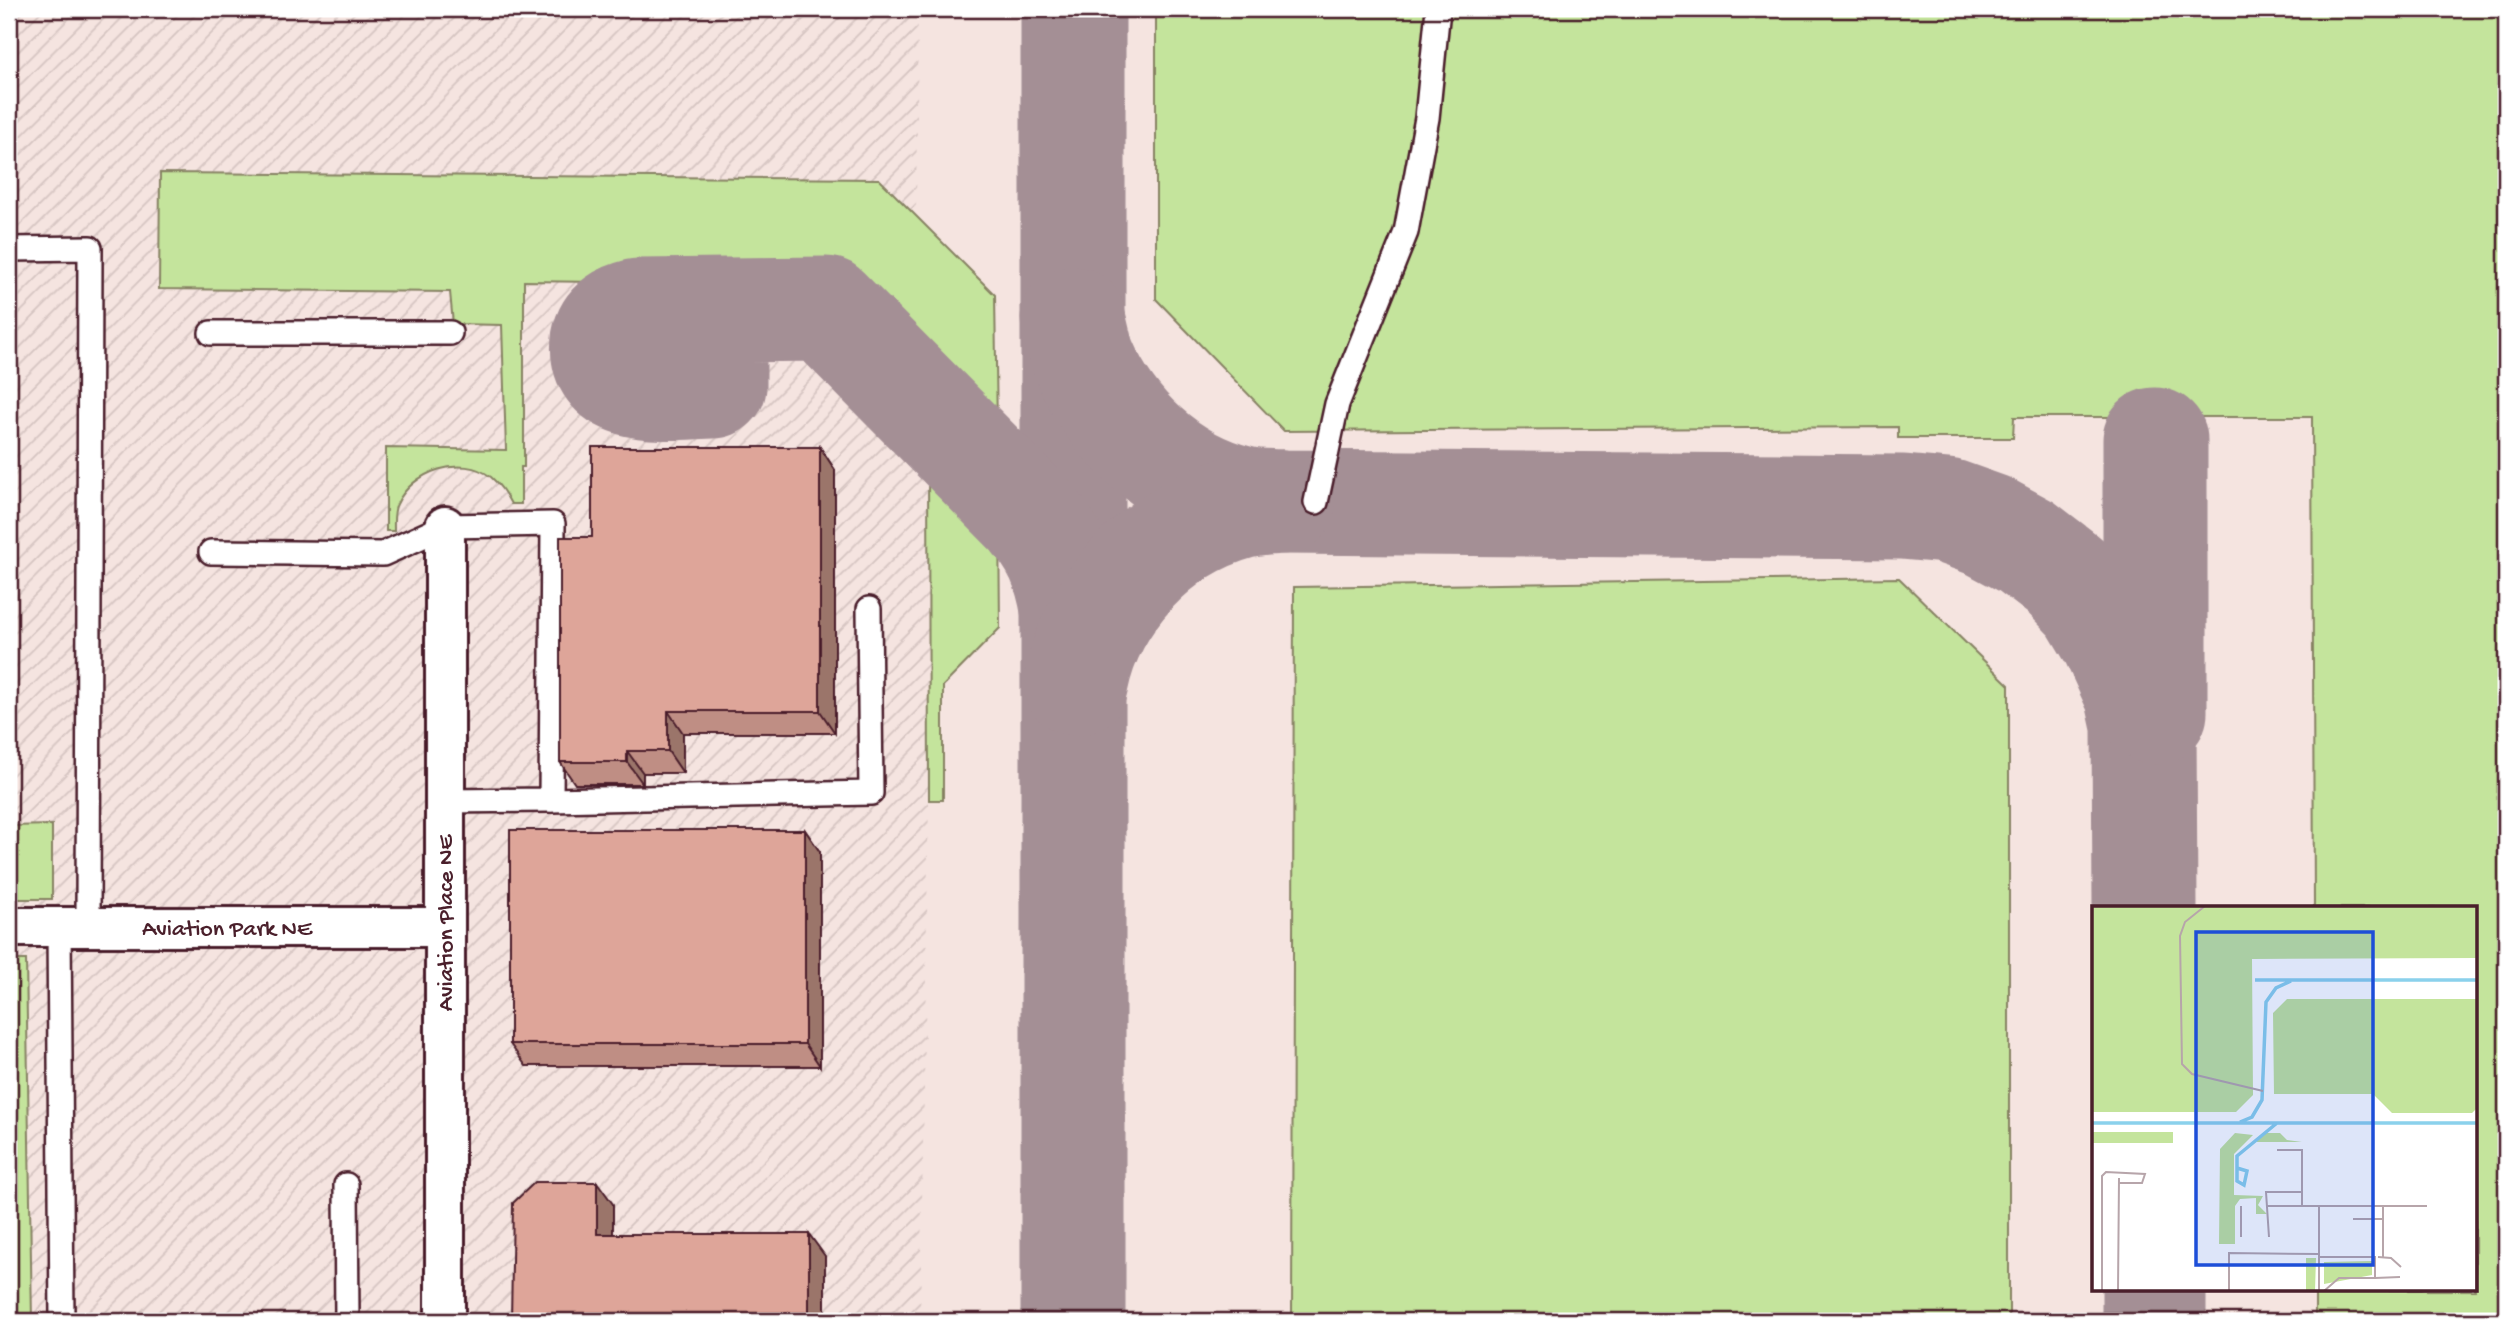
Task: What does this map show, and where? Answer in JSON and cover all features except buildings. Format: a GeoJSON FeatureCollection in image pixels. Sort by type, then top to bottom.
{"type":"FeatureCollection","features":[{"type":"Feature","properties":{"kind":"street","name":"Aviation Place NE"},"geometry":{"type":"LineString","coordinates":[[445,526],[445,1321]]}},
{"type":"Feature","properties":{"kind":"street","name":"Aviation Park NE"},"geometry":{"type":"LineString","coordinates":[[9,927],[444,928]]}},
{"type":"Feature","properties":{"kind":"lane"},"geometry":{"type":"LineString","coordinates":[[1316,502],[1337,404],[1406,232],[1427,118],[1438,9]]}},
{"type":"Feature","properties":{"kind":"lane"},"geometry":{"type":"LineString","coordinates":[[9,248],[90,248],[62,1321]]}},
{"type":"Feature","properties":{"kind":"lane"},"geometry":{"type":"LineString","coordinates":[[211,333],[450,333]]}},
{"type":"Feature","properties":{"kind":"lane"},"geometry":{"type":"LineString","coordinates":[[211,552],[383,554],[445,526],[553,524],[551,800]]}},
{"type":"Feature","properties":{"kind":"lane"},"geometry":{"type":"LineString","coordinates":[[444,801],[871,793],[869,609]]}},
{"type":"Feature","properties":{"kind":"lane"},"geometry":{"type":"LineString","coordinates":[[346,1185],[347,1321]]}},
{"type":"Feature","properties":{"kind":"shaded area"},"geometry":{"type":"Polygon","coordinates":[[[9,9],[2506,9],[2506,1321],[9,1321],[9,9]]]}},
{"type":"Feature","properties":{"kind":"shaded area"},"geometry":{"type":"Polygon","coordinates":[[[9,9],[918,9],[916,218],[928,452],[929,800],[920,1321],[9,1321],[9,9]]]}},
{"type":"Feature","properties":{"kind":"green space"},"geometry":{"type":"Polygon","coordinates":[[[1156,9],[2506,9],[2506,1321],[2315,1321],[2315,1292],[2476,1292],[2476,906],[2314,906],[2312,417],[2014,417],[2013,438],[1898,438],[1898,427],[1284,431],[1156,299],[1156,9]]]}},
{"type":"Feature","properties":{"kind":"green space"},"geometry":{"type":"Polygon","coordinates":[[[160,173],[879,179],[995,295],[997,430],[980,430],[841,285],[524,281],[524,467],[521,467],[521,504],[511,504],[497,483],[479,470],[452,467],[426,475],[404,492],[396,507],[394,531],[386,531],[386,448],[506,450],[502,325],[453,324],[450,292],[159,289],[160,173]]]}},
{"type":"Feature","properties":{"kind":"green space"},"geometry":{"type":"Polygon","coordinates":[[[928,452],[999,516],[1000,628],[943,686],[943,800],[929,800],[928,452]]]}},
{"type":"Feature","properties":{"kind":"green space"},"geometry":{"type":"Polygon","coordinates":[[[1899,578],[2009,685],[2009,1321],[1292,1321],[1294,587],[1899,578]]]}},
{"type":"Feature","properties":{"kind":"green space"},"geometry":{"type":"Polygon","coordinates":[[[52,825],[52,899],[9,899],[9,826],[52,825]]]}},
{"type":"Feature","properties":{"kind":"green space"},"geometry":{"type":"Polygon","coordinates":[[[9,960],[26,960],[32,1321],[9,1321],[9,960]]]}},
{"type":"Feature","properties":{"kind":"taxiway"},"geometry":{"type":"LineString","coordinates":[[1073,9],[1073,1321]]}},
{"type":"Feature","properties":{"kind":"taxiway"},"geometry":{"type":"LineString","coordinates":[[735,311],[717,320],[714,329],[714,386],[642,386],[613,373],[605,359],[604,340],[608,328],[621,317],[638,311],[826,309],[1030,515],[1059,558],[1073,608]]}},
{"type":"Feature","properties":{"kind":"taxiway"},"geometry":{"type":"LineString","coordinates":[[1073,319],[1082,355],[1096,384],[1127,429],[1168,465],[1190,479],[1245,499],[1283,502],[1903,507],[1947,511],[1989,526],[2026,546],[2065,576],[2091,603],[2112,638],[2137,693],[2144,725],[2145,906]]}},
{"type":"Feature","properties":{"kind":"taxiway"},"geometry":{"type":"LineString","coordinates":[[2155,440],[2155,712]]}},
{"type":"Feature","properties":{"kind":"taxiway"},"geometry":{"type":"LineString","coordinates":[[1076,683],[1084,653],[1097,624],[1134,572],[1157,551],[1182,532],[1210,518],[1245,506],[1283,502]]}},
{"type":"Feature","properties":{"kind":"taxiway"},"geometry":{"type":"LineString","coordinates":[[2154,1292],[2154,1321]]}}]}
